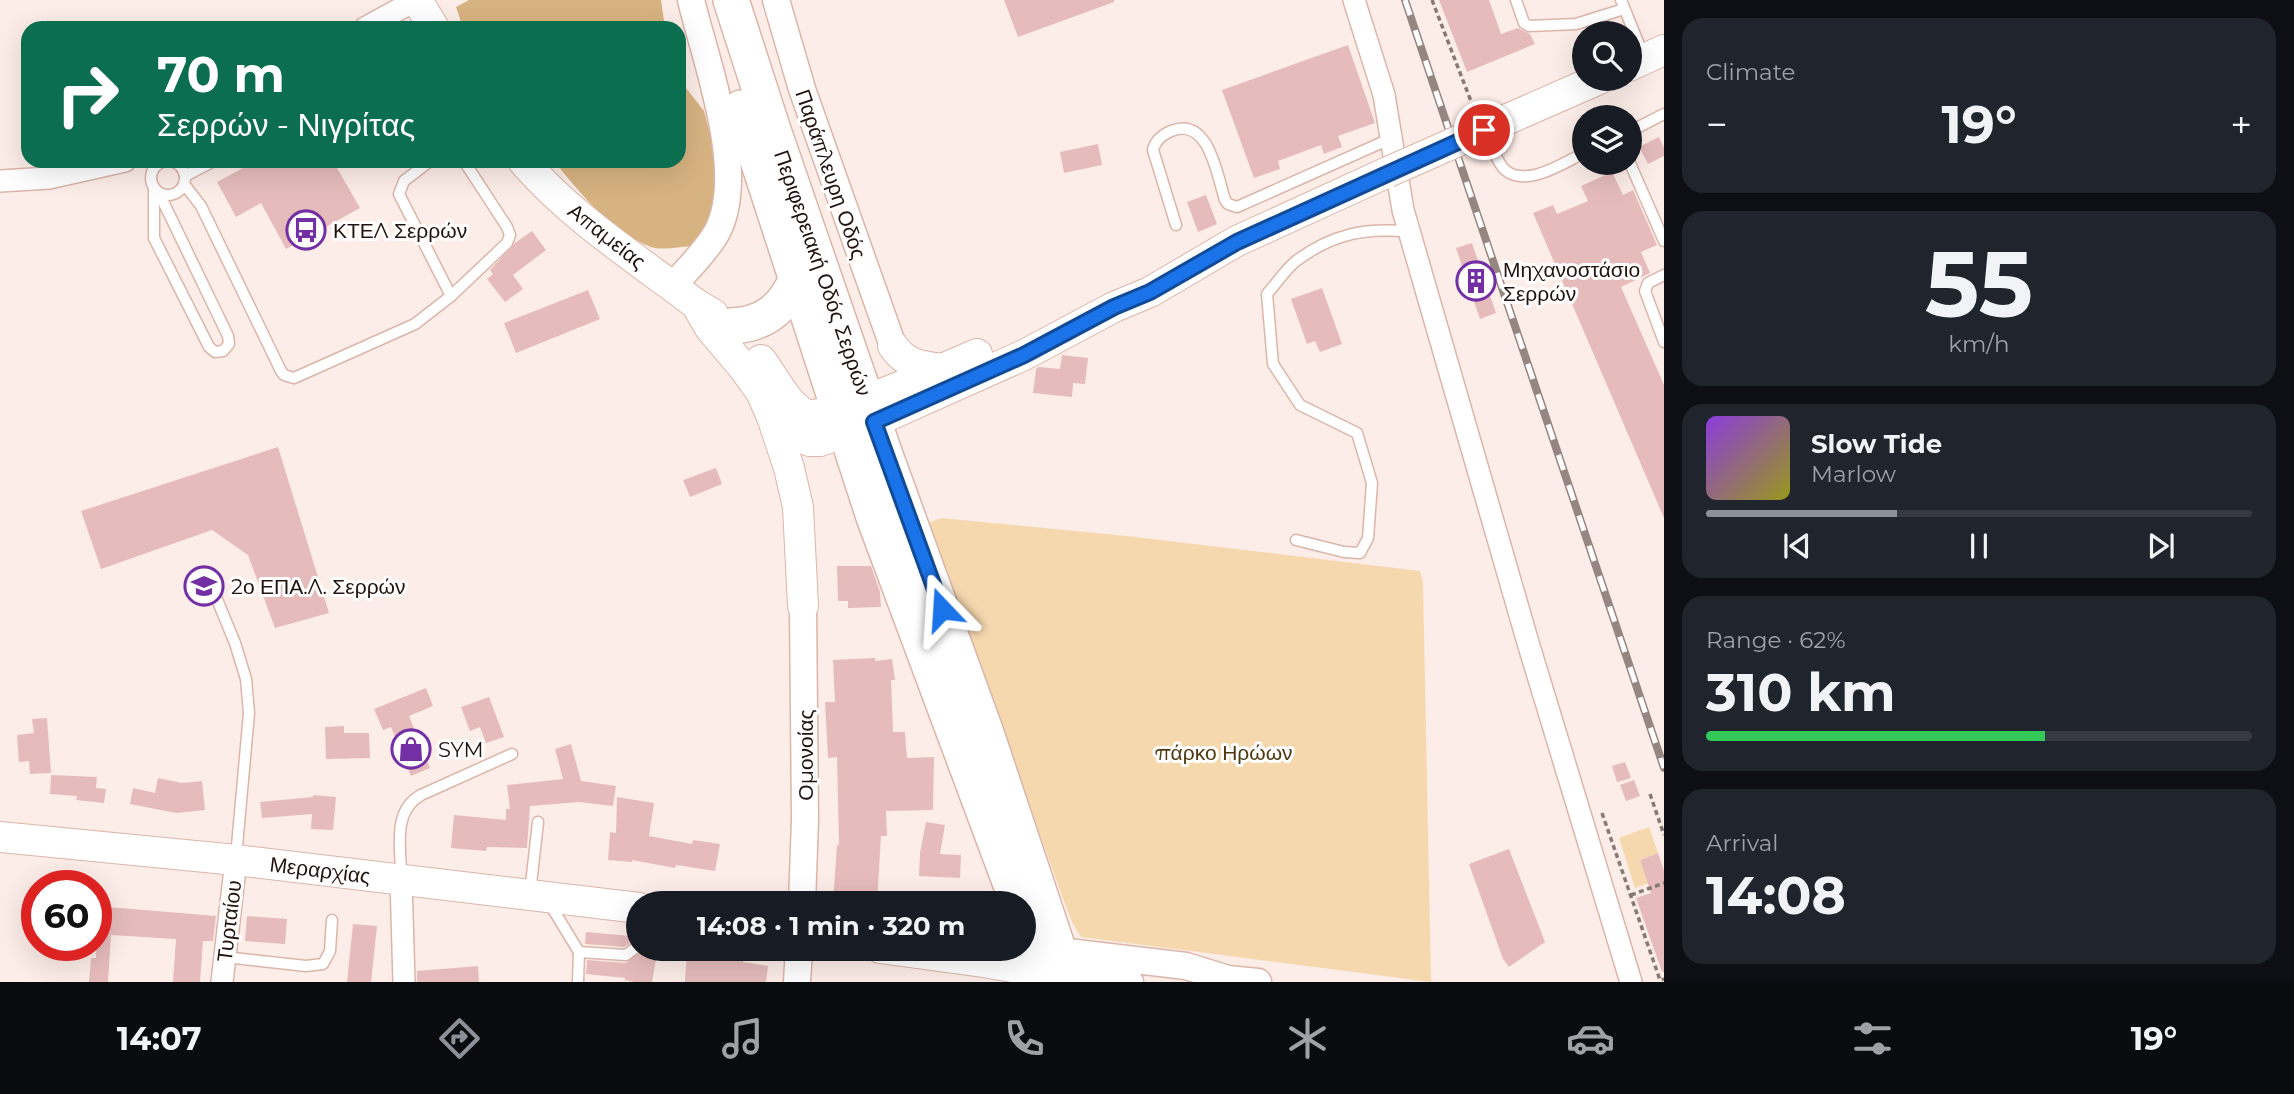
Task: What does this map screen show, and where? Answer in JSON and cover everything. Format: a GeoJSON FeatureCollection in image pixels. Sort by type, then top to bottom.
{"type":"FeatureCollection","features":[{"type":"Feature","properties":{"kind":"main road","name":"Περιφερειακή Οδός Σερρών"},"geometry":{"type":"LineString","coordinates":[[712,0],[750,136],[797,278],[861,411],[986,733],[1046,959]]}},
{"type":"Feature","properties":{"kind":"main road","name":"Περιφερειακή Οδός Σερρών"},"geometry":{"type":"LineString","coordinates":[[732,0],[861,411],[921,648],[1009,891]]}},
{"type":"Feature","properties":{"kind":"main road"},"geometry":{"type":"LineString","coordinates":[[772,417],[793,435],[810,441],[820,441],[861,411],[943,369],[1009,342],[1114,307],[1150,292],[1237,242],[1573,91]]}},
{"type":"Feature","properties":{"kind":"main road","name":"Απαμείας"},"geometry":{"type":"LineString","coordinates":[[530,168],[560,200],[696,304]]}},
{"type":"Feature","properties":{"kind":"main road"},"geometry":{"type":"LineString","coordinates":[[730,326],[754,323],[771,316],[783,303],[797,278]]}},
{"type":"Feature","properties":{"kind":"main road"},"geometry":{"type":"LineString","coordinates":[[696,304],[730,326],[758,355],[788,398],[800,411],[812,416],[861,411],[1024,355],[1114,307]]}},
{"type":"Feature","properties":{"kind":"main road"},"geometry":{"type":"LineString","coordinates":[[696,304],[710,328],[761,392],[772,417],[798,506],[803,606]]}},
{"type":"Feature","properties":{"kind":"main road"},"geometry":{"type":"LineString","coordinates":[[861,411],[893,368],[892,346]]}},
{"type":"Feature","properties":{"kind":"main road"},"geometry":{"type":"LineString","coordinates":[[892,346],[915,366],[943,369]]}},
{"type":"Feature","properties":{"kind":"main road","name":"Μεραρχίας"},"geometry":{"type":"LineString","coordinates":[[0,837],[236,860],[626,907]]}},
{"type":"Feature","properties":{"kind":"street"},"geometry":{"type":"LineString","coordinates":[[673,286],[717,231],[727,195],[727,159],[721,122],[691,0]]}},
{"type":"Feature","properties":{"kind":"street","name":"Παράπλευρη Οδός"},"geometry":{"type":"LineString","coordinates":[[776,0],[802,89],[892,346]]}},
{"type":"Feature","properties":{"kind":"street"},"geometry":{"type":"LineString","coordinates":[[1354,0],[1377,69],[1392,138],[1399,191],[1410,232],[1518,609],[1631,982]]}},
{"type":"Feature","properties":{"kind":"street"},"geometry":{"type":"LineString","coordinates":[[395,21],[425,14]]}},
{"type":"Feature","properties":{"kind":"street"},"geometry":{"type":"LineString","coordinates":[[1642,53],[1664,36]]}},
{"type":"Feature","properties":{"kind":"street"},"geometry":{"type":"LineString","coordinates":[[1478,119],[1572,77]]}},
{"type":"Feature","properties":{"kind":"street"},"geometry":{"type":"LineString","coordinates":[[0,181],[49,178],[94,168]]}},
{"type":"Feature","properties":{"kind":"street","name":"Ομονοίας"},"geometry":{"type":"LineString","coordinates":[[802,891],[805,783],[803,606]]}},
{"type":"Feature","properties":{"kind":"street","name":"Τυρταίου"},"geometry":{"type":"LineString","coordinates":[[222,982],[236,860]]}},
{"type":"Feature","properties":{"kind":"street"},"geometry":{"type":"LineString","coordinates":[[401,880],[404,982]]}},
{"type":"Feature","properties":{"kind":"street"},"geometry":{"type":"LineString","coordinates":[[1046,959],[1186,967],[1219,980],[1258,982]]}},
{"type":"Feature","properties":{"kind":"street"},"geometry":{"type":"LineString","coordinates":[[1046,959],[1116,981]]}},
{"type":"Feature","properties":{"kind":"street"},"geometry":{"type":"LineString","coordinates":[[797,982],[798,961]]}},
{"type":"Feature","properties":{"kind":"lane"},"geometry":{"type":"LineString","coordinates":[[1516,0],[1524,23],[1529,26],[1576,24],[1622,4],[1628,21]]}},
{"type":"Feature","properties":{"kind":"lane"},"geometry":{"type":"LineString","coordinates":[[1642,125],[1664,114]]}},
{"type":"Feature","properties":{"kind":"lane"},"geometry":{"type":"LineString","coordinates":[[1478,119],[1503,168],[1513,175],[1525,177],[1539,174],[1572,159]]}},
{"type":"Feature","properties":{"kind":"lane"},"geometry":{"type":"LineString","coordinates":[[1176,225],[1153,150],[1158,140],[1167,132],[1182,128],[1203,138],[1225,200],[1237,207],[1392,138]]}},
{"type":"Feature","properties":{"kind":"lane"},"geometry":{"type":"LineString","coordinates":[[155,168],[151,176],[157,190],[228,336],[229,344],[223,351],[215,352],[209,346],[154,238],[157,190]]}},
{"type":"Feature","properties":{"kind":"lane"},"geometry":{"type":"LineString","coordinates":[[181,168],[281,371],[289,377],[299,377],[415,324],[451,296],[507,243],[510,235],[507,227],[469,168]]}},
{"type":"Feature","properties":{"kind":"lane"},"geometry":{"type":"LineString","coordinates":[[157,190],[174,194],[185,180],[203,168]]}},
{"type":"Feature","properties":{"kind":"lane"},"geometry":{"type":"LineString","coordinates":[[421,168],[404,181],[399,194],[451,296]]}},
{"type":"Feature","properties":{"kind":"lane"},"geometry":{"type":"LineString","coordinates":[[1635,175],[1664,241]]}},
{"type":"Feature","properties":{"kind":"lane"},"geometry":{"type":"LineString","coordinates":[[1296,540],[1344,552],[1360,552],[1368,538],[1372,483],[1357,433],[1300,405],[1272,362],[1267,295],[1294,262],[1335,238],[1379,228],[1410,232]]}},
{"type":"Feature","properties":{"kind":"lane"},"geometry":{"type":"LineString","coordinates":[[1664,275],[1647,283],[1644,291],[1664,342]]}},
{"type":"Feature","properties":{"kind":"lane"},"geometry":{"type":"LineString","coordinates":[[216,597],[236,643],[246,679],[250,713],[236,860]]}},
{"type":"Feature","properties":{"kind":"lane"},"geometry":{"type":"LineString","coordinates":[[401,880],[400,828],[405,808],[421,794],[512,754]]}},
{"type":"Feature","properties":{"kind":"lane"},"geometry":{"type":"LineString","coordinates":[[538,822],[538,897],[579,952],[578,982]]}},
{"type":"Feature","properties":{"kind":"lane"},"geometry":{"type":"LineString","coordinates":[[225,957],[306,966],[323,964],[330,951],[332,920]]}},
{"type":"Feature","properties":{"kind":"lane"},"geometry":{"type":"LineString","coordinates":[[579,952],[626,955]]}},
{"type":"Feature","properties":{"kind":"path"},"geometry":{"type":"LineString","coordinates":[[1432,0],[1478,119]]}},
{"type":"Feature","properties":{"kind":"path"},"geometry":{"type":"LineString","coordinates":[[1650,794],[1664,835]]}},
{"type":"Feature","properties":{"kind":"path"},"geometry":{"type":"LineString","coordinates":[[1602,813],[1660,980],[1664,979]]}},
{"type":"Feature","properties":{"kind":"path"},"geometry":{"type":"LineString","coordinates":[[1631,895],[1660,883]]}},
{"type":"Feature","properties":{"kind":"green space","name":"πάρκο Ηρώων"},"geometry":{"type":"Polygon","coordinates":[[[941,518],[1127,536],[1420,571],[1423,581],[1431,982],[1081,937],[1062,896],[928,523],[941,518]]]}},
{"type":"Feature","properties":{"kind":"green space"},"geometry":{"type":"Polygon","coordinates":[[[1649,827],[1658,853],[1640,860],[1648,883],[1635,888],[1619,838],[1649,827]]]}},
{"type":"Feature","properties":{"kind":"shaded area"},"geometry":{"type":"Polygon","coordinates":[[[469,0],[661,0],[664,21],[461,21],[456,7],[469,0]]]}},
{"type":"Feature","properties":{"kind":"shaded area"},"geometry":{"type":"Polygon","coordinates":[[[686,88],[704,111],[723,184],[715,222],[695,246],[651,247],[623,232],[586,198],[560,168],[686,168],[686,88]]]}},
{"type":"Feature","properties":{"kind":"building"},"geometry":{"type":"Polygon","coordinates":[[[1004,0],[1114,0],[1114,2],[1018,37],[1004,0]]]}},
{"type":"Feature","properties":{"kind":"building"},"geometry":{"type":"Polygon","coordinates":[[[1439,0],[1489,0],[1501,34],[1518,28],[1530,34],[1535,44],[1467,72],[1439,0]]]}},
{"type":"Feature","properties":{"kind":"building"},"geometry":{"type":"Polygon","coordinates":[[[1348,45],[1375,123],[1338,136],[1342,147],[1324,154],[1321,145],[1278,161],[1280,169],[1254,178],[1222,90],[1348,45]]]}},
{"type":"Feature","properties":{"kind":"building"},"geometry":{"type":"Polygon","coordinates":[[[1659,137],[1664,156],[1648,164],[1642,153],[1642,146],[1659,137]]]}},
{"type":"Feature","properties":{"kind":"building"},"geometry":{"type":"Polygon","coordinates":[[[1098,144],[1102,165],[1064,173],[1060,152],[1098,144]]]}},
{"type":"Feature","properties":{"kind":"building"},"geometry":{"type":"Polygon","coordinates":[[[243,168],[337,168],[360,208],[286,249],[261,203],[236,217],[217,182],[243,168]]]}},
{"type":"Feature","properties":{"kind":"building"},"geometry":{"type":"Polygon","coordinates":[[[1605,175],[1613,175],[1623,195],[1633,190],[1657,245],[1641,252],[1650,273],[1621,287],[1664,385],[1664,518],[1533,213],[1553,205],[1557,214],[1588,201],[1581,186],[1605,175]]]}},
{"type":"Feature","properties":{"kind":"building"},"geometry":{"type":"Polygon","coordinates":[[[1206,195],[1217,224],[1198,232],[1187,202],[1206,195]]]}},
{"type":"Feature","properties":{"kind":"building"},"geometry":{"type":"Polygon","coordinates":[[[532,231],[546,250],[513,275],[523,289],[505,302],[487,279],[493,274],[490,270],[515,243],[532,231]]]}},
{"type":"Feature","properties":{"kind":"building","name":"Μηχανοστάσιο Σερρών"},"geometry":{"type":"Polygon","coordinates":[[[1472,243],[1496,313],[1480,319],[1456,248],[1472,243]]]}},
{"type":"Feature","properties":{"kind":"building"},"geometry":{"type":"Polygon","coordinates":[[[1322,288],[1342,344],[1320,352],[1315,341],[1307,344],[1291,299],[1322,288]]]}},
{"type":"Feature","properties":{"kind":"building"},"geometry":{"type":"Polygon","coordinates":[[[588,290],[600,319],[516,353],[504,323],[588,290]]]}},
{"type":"Feature","properties":{"kind":"building"},"geometry":{"type":"Polygon","coordinates":[[[1062,355],[1088,358],[1085,384],[1073,383],[1072,397],[1033,393],[1036,369],[1060,369],[1062,355]]]}},
{"type":"Feature","properties":{"kind":"building"},"geometry":{"type":"Polygon","coordinates":[[[278,447],[329,613],[275,628],[248,555],[212,530],[101,569],[81,511],[278,447]]]}},
{"type":"Feature","properties":{"kind":"building"},"geometry":{"type":"Polygon","coordinates":[[[716,468],[722,484],[690,497],[683,480],[716,468]]]}},
{"type":"Feature","properties":{"kind":"building"},"geometry":{"type":"Polygon","coordinates":[[[837,566],[871,566],[880,592],[881,607],[848,608],[848,601],[838,601],[837,566]]]}},
{"type":"Feature","properties":{"kind":"building"},"geometry":{"type":"Polygon","coordinates":[[[892,659],[895,680],[891,680],[893,732],[905,732],[907,758],[934,757],[933,810],[886,811],[887,836],[881,836],[878,891],[834,891],[839,845],[837,757],[828,758],[825,702],[835,702],[833,660],[892,659]]]}},
{"type":"Feature","properties":{"kind":"building","name":"SYM"},"geometry":{"type":"Polygon","coordinates":[[[426,688],[433,706],[409,716],[430,768],[411,776],[391,727],[383,730],[374,709],[426,688]]]}},
{"type":"Feature","properties":{"kind":"building"},"geometry":{"type":"Polygon","coordinates":[[[489,697],[504,737],[486,743],[480,727],[470,731],[461,707],[489,697]]]}},
{"type":"Feature","properties":{"kind":"building"},"geometry":{"type":"Polygon","coordinates":[[[47,718],[51,773],[30,774],[29,761],[19,762],[17,735],[34,733],[32,719],[47,718]]]}},
{"type":"Feature","properties":{"kind":"building"},"geometry":{"type":"Polygon","coordinates":[[[344,726],[344,733],[369,733],[370,758],[326,759],[325,727],[344,726]]]}},
{"type":"Feature","properties":{"kind":"building"},"geometry":{"type":"Polygon","coordinates":[[[571,744],[581,781],[616,786],[613,806],[579,802],[530,806],[527,848],[487,847],[486,851],[451,848],[454,815],[506,820],[506,809],[510,809],[507,785],[563,779],[555,749],[571,744]]]}},
{"type":"Feature","properties":{"kind":"building"},"geometry":{"type":"Polygon","coordinates":[[[1625,762],[1631,778],[1617,782],[1612,766],[1625,762]]]}},
{"type":"Feature","properties":{"kind":"building"},"geometry":{"type":"Polygon","coordinates":[[[51,775],[97,777],[96,788],[106,789],[104,803],[76,800],[77,796],[50,794],[51,775]]]}},
{"type":"Feature","properties":{"kind":"building"},"geometry":{"type":"Polygon","coordinates":[[[158,778],[182,783],[202,781],[205,810],[176,813],[130,804],[133,788],[155,793],[158,778]]]}},
{"type":"Feature","properties":{"kind":"building"},"geometry":{"type":"Polygon","coordinates":[[[1634,780],[1640,796],[1626,801],[1620,785],[1634,780]]]}},
{"type":"Feature","properties":{"kind":"building"},"geometry":{"type":"Polygon","coordinates":[[[313,795],[336,797],[333,830],[311,829],[312,814],[262,818],[260,802],[313,795]]]}},
{"type":"Feature","properties":{"kind":"building"},"geometry":{"type":"Polygon","coordinates":[[[617,797],[654,803],[649,836],[692,844],[693,840],[720,844],[715,871],[676,865],[675,868],[632,860],[608,860],[610,832],[616,833],[617,797]]]}},
{"type":"Feature","properties":{"kind":"building"},"geometry":{"type":"Polygon","coordinates":[[[926,822],[945,825],[940,854],[961,855],[960,878],[919,876],[926,822]]]}},
{"type":"Feature","properties":{"kind":"building"},"geometry":{"type":"Polygon","coordinates":[[[1509,849],[1545,942],[1509,967],[1503,959],[1469,864],[1509,849]]]}},
{"type":"Feature","properties":{"kind":"building"},"geometry":{"type":"Polygon","coordinates":[[[1658,853],[1664,871],[1664,972],[1636,898],[1651,893],[1640,860],[1658,853]]]}},
{"type":"Feature","properties":{"kind":"building"},"geometry":{"type":"Polygon","coordinates":[[[112,907],[216,916],[213,941],[203,941],[200,982],[173,982],[176,939],[112,935],[112,907]]]}},
{"type":"Feature","properties":{"kind":"building"},"geometry":{"type":"Polygon","coordinates":[[[247,916],[287,919],[285,944],[245,941],[247,916]]]}},
{"type":"Feature","properties":{"kind":"building"},"geometry":{"type":"Polygon","coordinates":[[[353,924],[377,926],[371,982],[347,982],[353,924]]]}},
{"type":"Feature","properties":{"kind":"building"},"geometry":{"type":"Polygon","coordinates":[[[586,932],[626,936],[624,947],[585,944],[586,932]]]}},
{"type":"Feature","properties":{"kind":"building"},"geometry":{"type":"Polygon","coordinates":[[[587,960],[626,963],[656,961],[652,982],[634,982],[625,978],[586,974],[587,960]]]}},
{"type":"Feature","properties":{"kind":"building"},"geometry":{"type":"Polygon","coordinates":[[[91,961],[109,961],[108,982],[89,982],[91,961]]]}},
{"type":"Feature","properties":{"kind":"building"},"geometry":{"type":"Polygon","coordinates":[[[686,961],[743,961],[768,966],[766,982],[685,982],[686,961]]]}},
{"type":"Feature","properties":{"kind":"building"},"geometry":{"type":"Polygon","coordinates":[[[478,966],[479,982],[417,982],[417,971],[478,966]]]}},
{"type":"Feature","properties":{"kind":"railway"},"geometry":{"type":"LineString","coordinates":[[1405,0],[1664,768]]}},
{"type":"Feature","properties":{"kind":"place","name":"ΚΤΕΛ Σερρών"},"geometry":{"type":"Point","coordinates":[306,230]}},
{"type":"Feature","properties":{"kind":"place","name":"Μηχανοστάσιο Σερρών"},"geometry":{"type":"Point","coordinates":[1476,281]}},
{"type":"Feature","properties":{"kind":"place","name":"2ο ΕΠΑ.Λ. Σερρών"},"geometry":{"type":"Point","coordinates":[204,586]}},
{"type":"Feature","properties":{"kind":"place","name":"SYM"},"geometry":{"type":"Point","coordinates":[411,749]}},
{"type":"Feature","properties":{"kind":"route"},"geometry":{"type":"LineString","coordinates":[[942,609],[874,422],[1024,355],[1114,307],[1150,292],[1237,242],[1484,130]]}}]}
